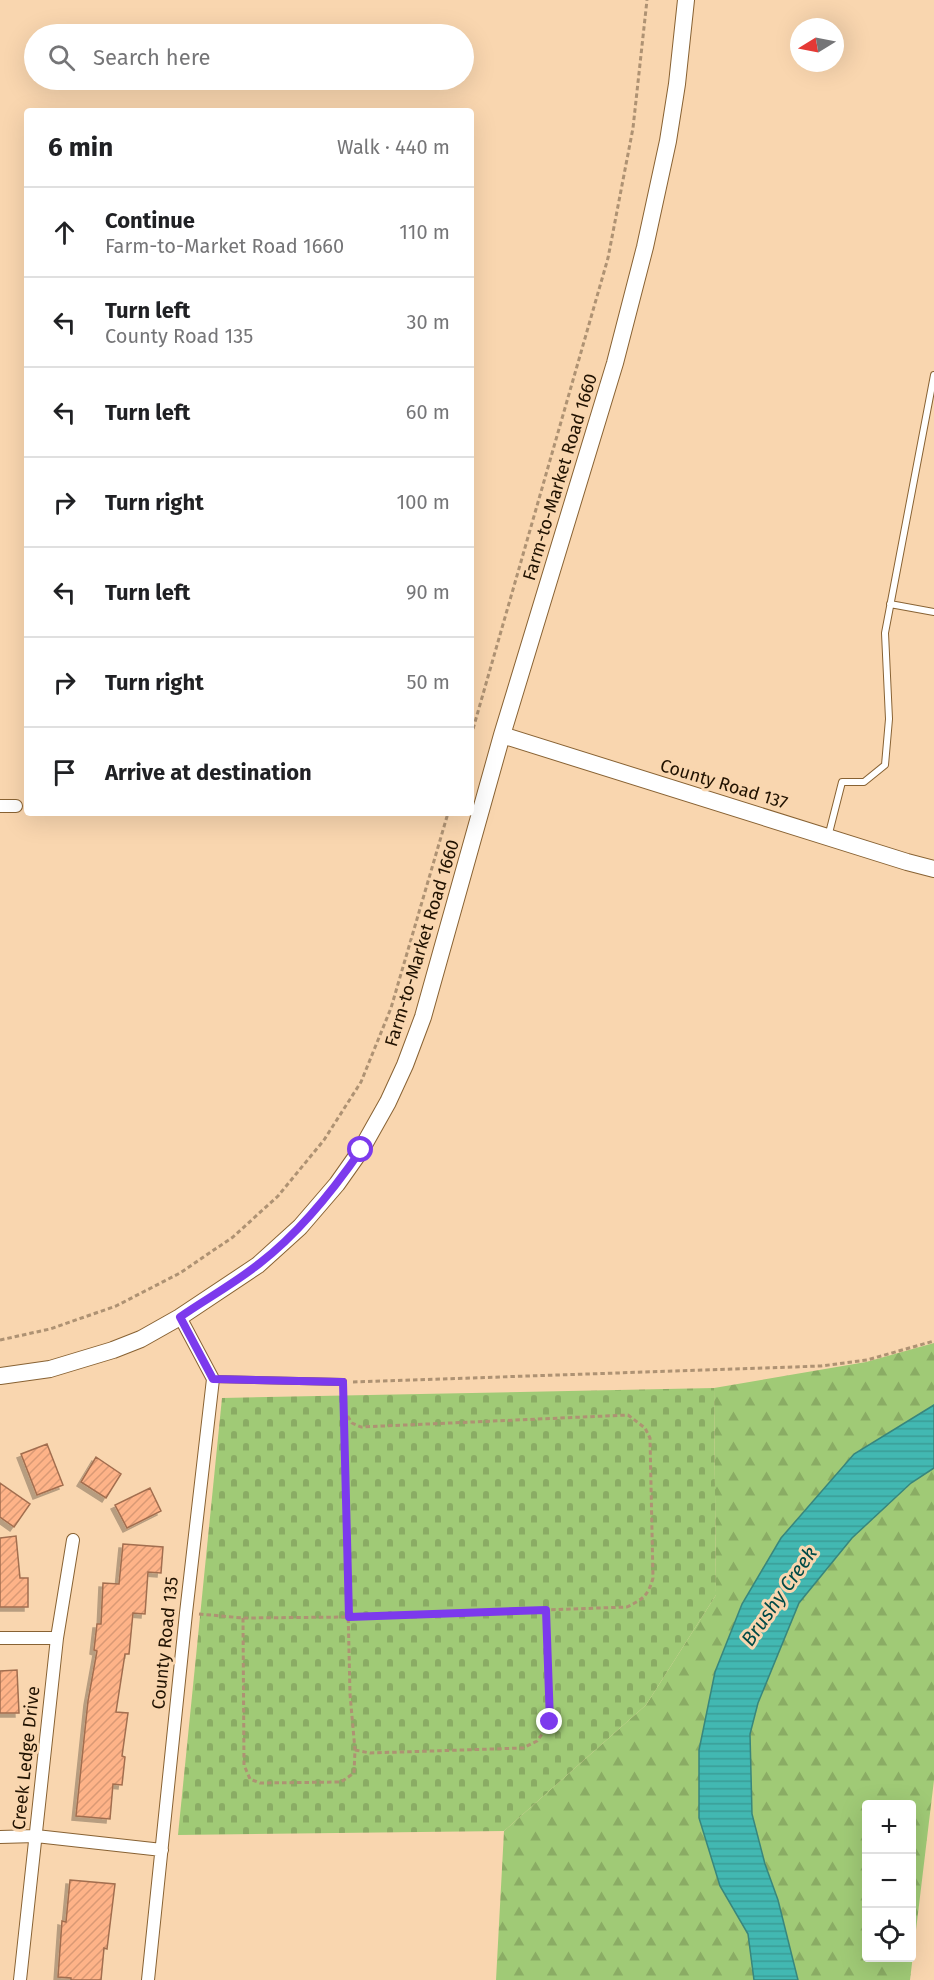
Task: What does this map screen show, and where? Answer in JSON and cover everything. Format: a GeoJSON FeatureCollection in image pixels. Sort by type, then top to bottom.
{"type":"FeatureCollection","features":[{"type":"Feature","properties":{"kind":"main road","name":"Farm-to-Market Road 1660"},"geometry":{"type":"LineString","coordinates":[[0,1376],[50,1369],[141,1339],[180,1317],[258,1265],[300,1227],[348,1169],[376,1125],[405,1065],[423,1017],[502,735],[615,363],[642,259],[670,130],[686,0]]}},
{"type":"Feature","properties":{"kind":"main road","name":"County Road 137"},"geometry":{"type":"LineString","coordinates":[[502,735],[934,869]]}},
{"type":"Feature","properties":{"kind":"street"},"geometry":{"type":"LineString","coordinates":[[0,806],[16,806]]}},
{"type":"Feature","properties":{"kind":"street"},"geometry":{"type":"LineString","coordinates":[[180,1317],[213,1379]]}},
{"type":"Feature","properties":{"kind":"street","name":"County Road 135"},"geometry":{"type":"LineString","coordinates":[[148,1980],[213,1379]]}},
{"type":"Feature","properties":{"kind":"street","name":"Creek Ledge Drive"},"geometry":{"type":"LineString","coordinates":[[20,1980],[57,1638],[73,1540]]}},
{"type":"Feature","properties":{"kind":"street"},"geometry":{"type":"LineString","coordinates":[[0,1638],[57,1638]]}},
{"type":"Feature","properties":{"kind":"street"},"geometry":{"type":"LineString","coordinates":[[0,1837],[36,1836],[162,1850]]}},
{"type":"Feature","properties":{"kind":"lane"},"geometry":{"type":"LineString","coordinates":[[828,838],[842,782],[864,782],[885,765],[889,719],[885,633],[934,375]]}},
{"type":"Feature","properties":{"kind":"lane"},"geometry":{"type":"LineString","coordinates":[[890,604],[934,612]]}},
{"type":"Feature","properties":{"kind":"lane"},"geometry":{"type":"LineString","coordinates":[[213,1379],[343,1382]]}},
{"type":"Feature","properties":{"kind":"path"},"geometry":{"type":"LineString","coordinates":[[474,725],[608,258],[633,128],[647,0]]}},
{"type":"Feature","properties":{"kind":"path"},"geometry":{"type":"LineString","coordinates":[[0,1340],[50,1329],[116,1306],[180,1273],[233,1237],[278,1196],[324,1140],[361,1082],[391,1008],[447,816]]}},
{"type":"Feature","properties":{"kind":"path"},"geometry":{"type":"LineString","coordinates":[[243,1618],[244,1765],[250,1779],[260,1783],[341,1782],[354,1773],[355,1750],[350,1694],[343,1382],[821,1366],[867,1360],[934,1341]]}},
{"type":"Feature","properties":{"kind":"path"},"geometry":{"type":"LineString","coordinates":[[186,1613],[243,1618],[349,1617],[627,1607],[644,1598],[653,1578],[650,1438],[636,1420],[628,1415],[361,1427],[352,1423],[344,1411]]}},
{"type":"Feature","properties":{"kind":"path"},"geometry":{"type":"LineString","coordinates":[[355,1750],[370,1753],[523,1748],[537,1741],[550,1722],[546,1610]]}},
{"type":"Feature","properties":{"kind":"green space"},"geometry":{"type":"Polygon","coordinates":[[[934,1343],[934,1780],[916,1930],[916,1800],[862,1800],[862,1962],[912,1962],[910,1980],[496,1980],[504,1831],[646,1705],[716,1595],[714,1388],[866,1362],[934,1343]]]}},
{"type":"Feature","properties":{"kind":"green space"},"geometry":{"type":"Polygon","coordinates":[[[714,1388],[716,1595],[646,1705],[504,1831],[178,1835],[222,1398],[714,1388]]]}},
{"type":"Feature","properties":{"kind":"water","name":"Brushy Creek"},"geometry":{"type":"Polygon","coordinates":[[[934,1405],[934,1468],[911,1483],[852,1538],[799,1603],[758,1703],[750,1734],[752,1814],[765,1864],[778,1900],[798,1980],[754,1980],[748,1934],[720,1886],[699,1818],[699,1750],[715,1672],[742,1604],[781,1538],[854,1454],[934,1405]]]}},
{"type":"Feature","properties":{"kind":"building"},"geometry":{"type":"Polygon","coordinates":[[[47,1444],[63,1485],[37,1495],[21,1454],[47,1444]]]}},
{"type":"Feature","properties":{"kind":"building"},"geometry":{"type":"Polygon","coordinates":[[[96,1457],[121,1474],[106,1498],[81,1482],[96,1457]]]}},
{"type":"Feature","properties":{"kind":"building"},"geometry":{"type":"Polygon","coordinates":[[[0,1483],[30,1504],[14,1527],[0,1517],[0,1483]]]}},
{"type":"Feature","properties":{"kind":"building"},"geometry":{"type":"Polygon","coordinates":[[[150,1488],[161,1511],[127,1528],[115,1505],[150,1488]]]}},
{"type":"Feature","properties":{"kind":"building"},"geometry":{"type":"Polygon","coordinates":[[[16,1536],[20,1578],[28,1578],[28,1607],[0,1607],[0,1538],[16,1536]]]}},
{"type":"Feature","properties":{"kind":"building"},"geometry":{"type":"Polygon","coordinates":[[[123,1544],[163,1547],[161,1573],[148,1572],[145,1614],[133,1613],[129,1654],[125,1654],[116,1712],[128,1713],[122,1756],[125,1757],[122,1785],[113,1784],[110,1819],[76,1816],[88,1701],[97,1651],[94,1650],[97,1624],[101,1624],[103,1583],[119,1584],[123,1544]]]}},
{"type":"Feature","properties":{"kind":"building"},"geometry":{"type":"Polygon","coordinates":[[[17,1670],[19,1713],[0,1713],[0,1671],[17,1670]]]}},
{"type":"Feature","properties":{"kind":"building"},"geometry":{"type":"Polygon","coordinates":[[[70,1880],[115,1884],[101,1980],[71,1980],[71,1978],[58,1977],[62,1921],[66,1922],[70,1880]]]}},
{"type":"Feature","properties":{"kind":"route"},"geometry":{"type":"LineString","coordinates":[[361,1150],[337,1184],[300,1227],[272,1253],[238,1279],[180,1317],[213,1379],[343,1382],[349,1617],[546,1610],[550,1722]]}}]}
